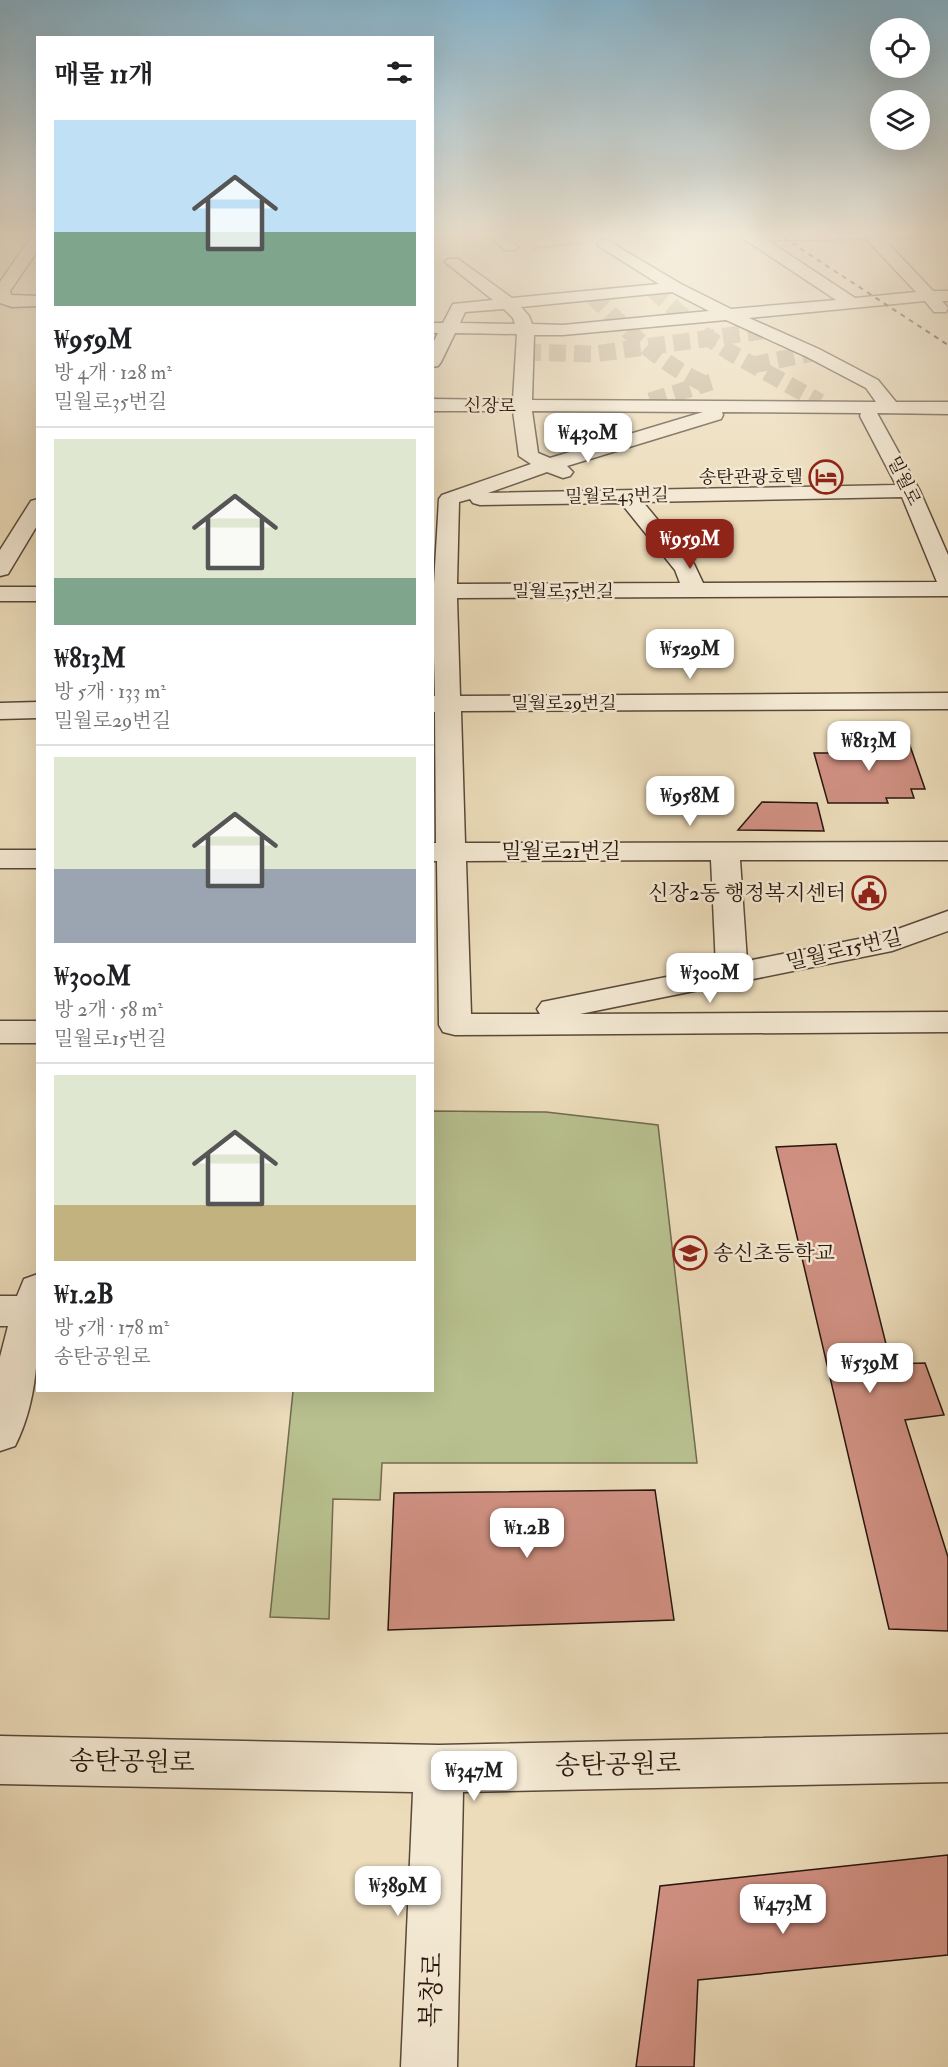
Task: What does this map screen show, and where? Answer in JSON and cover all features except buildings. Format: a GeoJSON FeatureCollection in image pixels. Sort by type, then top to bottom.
{"type":"FeatureCollection","features":[{"type":"Feature","properties":{"kind":"street"},"geometry":{"type":"LineString","coordinates":[[434,358],[451,328]]}},
{"type":"Feature","properties":{"kind":"street"},"geometry":{"type":"LineString","coordinates":[[468,328],[580,328]]}},
{"type":"Feature","properties":{"kind":"street"},"geometry":{"type":"LineString","coordinates":[[759,328],[864,379],[872,384],[887,403]]}},
{"type":"Feature","properties":{"kind":"street"},"geometry":{"type":"LineString","coordinates":[[526,330],[522,406],[530,456],[618,496],[686,569],[694,590]]}},
{"type":"Feature","properties":{"kind":"street"},"geometry":{"type":"LineString","coordinates":[[522,406],[547,401],[948,403]]}},
{"type":"Feature","properties":{"kind":"street","name":"신장로"},"geometry":{"type":"LineString","coordinates":[[434,405],[948,408]]}},
{"type":"Feature","properties":{"kind":"street"},"geometry":{"type":"LineString","coordinates":[[522,406],[550,415],[920,415],[944,421]]}},
{"type":"Feature","properties":{"kind":"street"},"geometry":{"type":"LineString","coordinates":[[714,415],[441,500],[439,591],[443,1025],[948,1022]]}},
{"type":"Feature","properties":{"kind":"street","name":"밀월로"},"geometry":{"type":"LineString","coordinates":[[869,416],[910,491],[948,582]]}},
{"type":"Feature","properties":{"kind":"street","name":"밀월로43번길"},"geometry":{"type":"LineString","coordinates":[[441,500],[910,491]]}},
{"type":"Feature","properties":{"kind":"street"},"geometry":{"type":"LineString","coordinates":[[0,569],[36,508]]}},
{"type":"Feature","properties":{"kind":"street","name":"밀월로35번길"},"geometry":{"type":"LineString","coordinates":[[439,591],[948,589]]}},
{"type":"Feature","properties":{"kind":"street"},"geometry":{"type":"LineString","coordinates":[[0,594],[36,594]]}},
{"type":"Feature","properties":{"kind":"street","name":"밀월로29번길"},"geometry":{"type":"LineString","coordinates":[[440,704],[948,701]]}},
{"type":"Feature","properties":{"kind":"street"},"geometry":{"type":"LineString","coordinates":[[0,711],[36,710]]}},
{"type":"Feature","properties":{"kind":"street"},"geometry":{"type":"LineString","coordinates":[[725,850],[732,974]]}},
{"type":"Feature","properties":{"kind":"street","name":"밀월로21번길"},"geometry":{"type":"LineString","coordinates":[[442,852],[948,851]]}},
{"type":"Feature","properties":{"kind":"street"},"geometry":{"type":"LineString","coordinates":[[0,860],[36,859]]}},
{"type":"Feature","properties":{"kind":"street","name":"밀월로15번길"},"geometry":{"type":"LineString","coordinates":[[443,1025],[569,1007],[892,942],[948,920]]}},
{"type":"Feature","properties":{"kind":"street"},"geometry":{"type":"LineString","coordinates":[[0,1032],[36,1032]]}},
{"type":"Feature","properties":{"kind":"street"},"geometry":{"type":"LineString","coordinates":[[0,1434],[23,1304]]}},
{"type":"Feature","properties":{"kind":"street","name":"송탄공원로"},"geometry":{"type":"LineString","coordinates":[[0,1760],[439,1769],[948,1758]]}},
{"type":"Feature","properties":{"kind":"street","name":"복창로"},"geometry":{"type":"LineString","coordinates":[[429,2067],[439,1769]]}},
{"type":"Feature","properties":{"kind":"green space"},"geometry":{"type":"Polygon","coordinates":[[[434,1111],[546,1112],[658,1125],[697,1463],[382,1463],[380,1500],[333,1499],[329,1619],[270,1617],[293,1392],[434,1392],[434,1111]]]}},
{"type":"Feature","properties":{"kind":"tunnel"},"geometry":{"type":"LineString","coordinates":[[626,328],[647,347]]}},
{"type":"Feature","properties":{"kind":"tunnel"},"geometry":{"type":"LineString","coordinates":[[709,338],[762,331]]}},
{"type":"Feature","properties":{"kind":"tunnel"},"geometry":{"type":"LineString","coordinates":[[702,334],[709,338]]}},
{"type":"Feature","properties":{"kind":"tunnel"},"geometry":{"type":"LineString","coordinates":[[647,347],[709,338]]}},
{"type":"Feature","properties":{"kind":"tunnel"},"geometry":{"type":"LineString","coordinates":[[709,338],[820,402]]}},
{"type":"Feature","properties":{"kind":"tunnel"},"geometry":{"type":"LineString","coordinates":[[524,352],[594,354],[647,347]]}},
{"type":"Feature","properties":{"kind":"tunnel"},"geometry":{"type":"LineString","coordinates":[[647,347],[688,376],[705,384]]}},
{"type":"Feature","properties":{"kind":"tunnel"},"geometry":{"type":"LineString","coordinates":[[753,365],[813,353]]}},
{"type":"Feature","properties":{"kind":"tunnel"},"geometry":{"type":"LineString","coordinates":[[705,384],[711,382]]}},
{"type":"Feature","properties":{"kind":"tunnel"},"geometry":{"type":"LineString","coordinates":[[650,401],[705,384]]}},
{"type":"Feature","properties":{"kind":"railway"},"geometry":{"type":"LineString","coordinates":[[923,328],[948,345]]}},
{"type":"Feature","properties":{"kind":"place","name":"송탄관광호텔"},"geometry":{"type":"Point","coordinates":[826,477]}},
{"type":"Feature","properties":{"kind":"place","name":"신장2동 행정복지센터"},"geometry":{"type":"Point","coordinates":[869,893]}},
{"type":"Feature","properties":{"kind":"place","name":"송신초등학교"},"geometry":{"type":"Point","coordinates":[690,1253]}}]}
